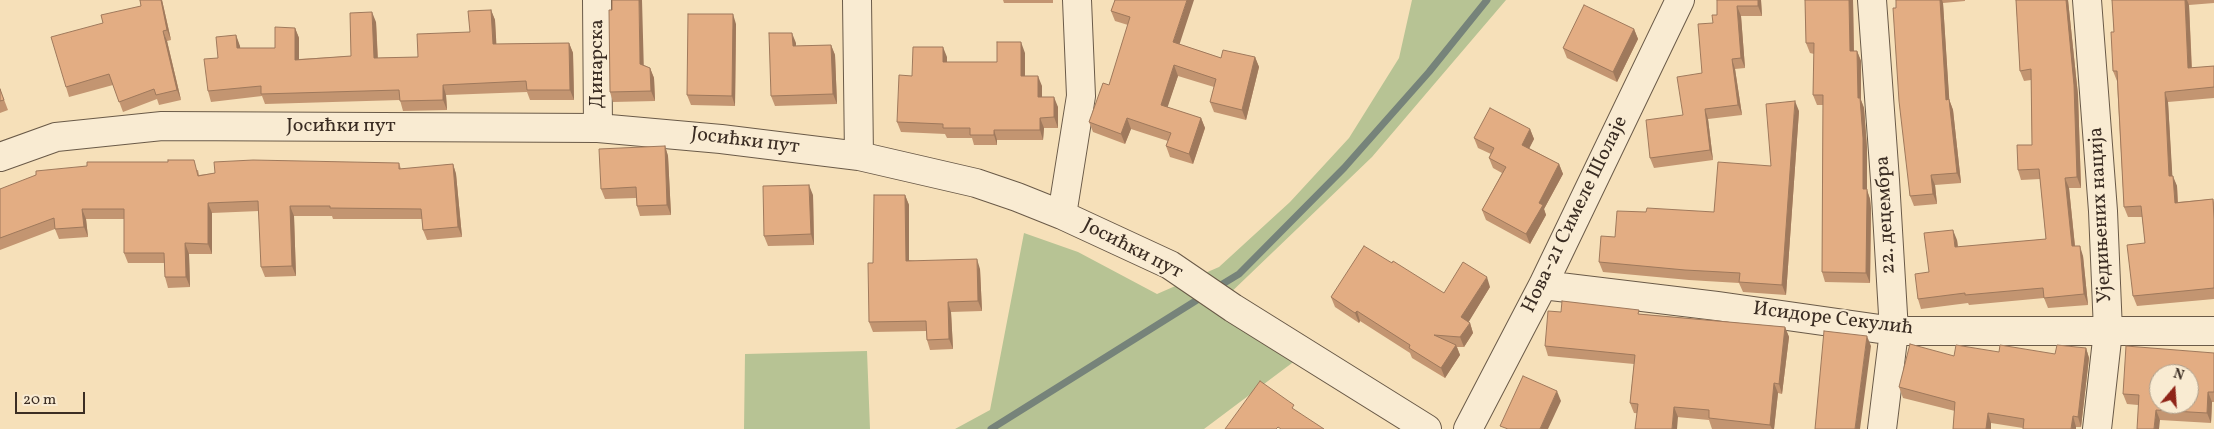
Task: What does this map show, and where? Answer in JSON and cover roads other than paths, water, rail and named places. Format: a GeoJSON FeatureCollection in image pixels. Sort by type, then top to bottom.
{"type":"FeatureCollection","features":[{"type":"Feature","properties":{"kind":"street","name":"Динарска"},"geometry":{"type":"LineString","coordinates":[[597,0],[598,128]]}},
{"type":"Feature","properties":{"kind":"street"},"geometry":{"type":"LineString","coordinates":[[857,0],[858,156]]}},
{"type":"Feature","properties":{"kind":"street"},"geometry":{"type":"LineString","coordinates":[[1062,215],[1081,96],[1077,0]]}},
{"type":"Feature","properties":{"kind":"street","name":"Нова-21 Симеле Шолаје"},"geometry":{"type":"LineString","coordinates":[[1468,429],[1543,285],[1680,0]]}},
{"type":"Feature","properties":{"kind":"street","name":"22. децембра"},"geometry":{"type":"LineString","coordinates":[[1872,0],[1886,180],[1894,331],[1882,429]]}},
{"type":"Feature","properties":{"kind":"street","name":"Уједињених нација"},"geometry":{"type":"LineString","coordinates":[[2088,0],[2103,210],[2108,331],[2097,429]]}},
{"type":"Feature","properties":{"kind":"street","name":"Јосићки пут"},"geometry":{"type":"LineString","coordinates":[[0,157],[56,137],[162,126],[598,128],[721,139],[858,156],[976,183],[1062,215],[1170,266],[1219,299],[1427,429]]}},
{"type":"Feature","properties":{"kind":"street","name":"Исидоре Секулић"},"geometry":{"type":"LineString","coordinates":[[1543,285],[1717,306],[1894,331],[2214,331]]}},
{"type":"Feature","properties":{"kind":"waterway"},"geometry":{"type":"LineString","coordinates":[[1216,288],[1239,274],[1344,168],[1429,72],[1487,0]]}},
{"type":"Feature","properties":{"kind":"waterway"},"geometry":{"type":"LineString","coordinates":[[991,429],[1205,295]]}}]}
